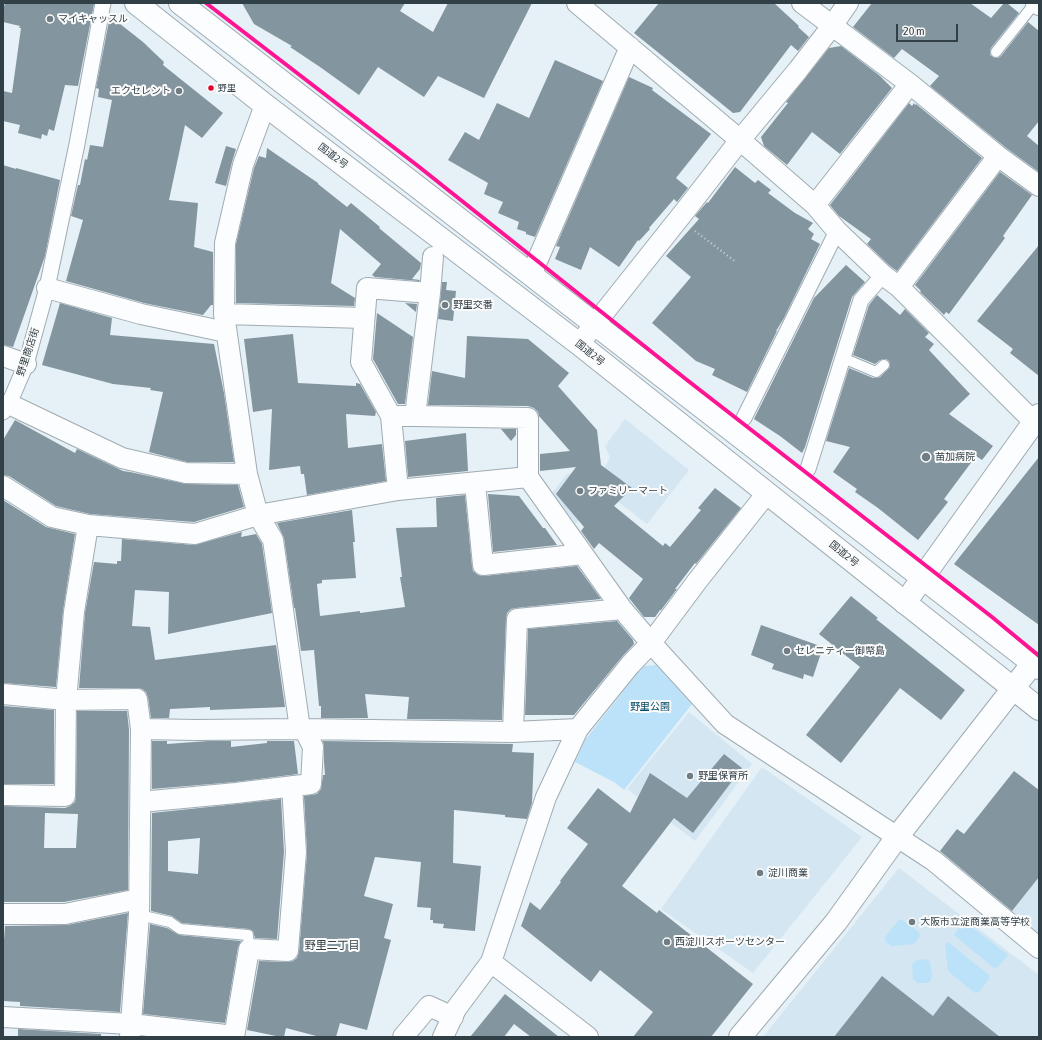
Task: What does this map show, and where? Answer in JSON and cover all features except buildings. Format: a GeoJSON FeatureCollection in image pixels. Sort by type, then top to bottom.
{"type":"FeatureCollection","features":[{"type":"Feature","properties":{"kind":"main road","name":"国道2号"},"geometry":{"type":"LineString","coordinates":[[136,3],[265,105],[579,344],[1039,709]]}},
{"type":"Feature","properties":{"kind":"main road"},"geometry":{"type":"LineString","coordinates":[[182,3],[1036,665],[1012,688],[897,837],[836,922],[740,1037]]}},
{"type":"Feature","properties":{"kind":"main road"},"geometry":{"type":"LineString","coordinates":[[905,603],[1037,421]]}},
{"type":"Feature","properties":{"kind":"street","name":"野里商店街"},"geometry":{"type":"LineString","coordinates":[[6,408],[26,364],[47,288],[77,144],[103,3]]}},
{"type":"Feature","properties":{"kind":"street"},"geometry":{"type":"LineString","coordinates":[[577,3],[815,205],[837,231],[883,275],[899,287],[1037,421]]}},
{"type":"Feature","properties":{"kind":"street"},"geometry":{"type":"LineString","coordinates":[[802,3],[910,84],[998,156],[1039,186]]}},
{"type":"Feature","properties":{"kind":"street"},"geometry":{"type":"LineString","coordinates":[[579,344],[740,140],[798,70],[848,3]]}},
{"type":"Feature","properties":{"kind":"street"},"geometry":{"type":"LineString","coordinates":[[531,275],[630,47]]}},
{"type":"Feature","properties":{"kind":"street"},"geometry":{"type":"LineString","coordinates":[[815,205],[910,84]]}},
{"type":"Feature","properties":{"kind":"street"},"geometry":{"type":"LineString","coordinates":[[140,802],[236,794],[311,784],[313,747],[302,729],[273,540],[258,515],[248,474],[225,323],[225,243],[243,165],[265,105]]}},
{"type":"Feature","properties":{"kind":"street"},"geometry":{"type":"LineString","coordinates":[[899,287],[998,156]]}},
{"type":"Feature","properties":{"kind":"street"},"geometry":{"type":"LineString","coordinates":[[744,418],[837,231]]}},
{"type":"Feature","properties":{"kind":"street"},"geometry":{"type":"LineString","coordinates":[[415,416],[433,257]]}},
{"type":"Feature","properties":{"kind":"street"},"geometry":{"type":"LineString","coordinates":[[808,469],[862,300],[883,275]]}},
{"type":"Feature","properties":{"kind":"street"},"geometry":{"type":"LineString","coordinates":[[47,288],[141,314],[225,323],[364,318]]}},
{"type":"Feature","properties":{"kind":"street"},"geometry":{"type":"LineString","coordinates":[[398,490],[391,416],[361,362],[367,288],[430,293]]}},
{"type":"Feature","properties":{"kind":"street"},"geometry":{"type":"LineString","coordinates":[[3,356],[26,364]]}},
{"type":"Feature","properties":{"kind":"street"},"geometry":{"type":"LineString","coordinates":[[6,408],[122,458],[186,473],[248,474]]}},
{"type":"Feature","properties":{"kind":"street"},"geometry":{"type":"LineString","coordinates":[[391,416],[528,418],[528,477],[622,609],[725,724],[934,861],[1039,948]]}},
{"type":"Feature","properties":{"kind":"street"},"geometry":{"type":"LineString","coordinates":[[3,486],[52,517],[88,525],[195,534],[258,515],[398,490],[528,477]]}},
{"type":"Feature","properties":{"kind":"street"},"geometry":{"type":"LineString","coordinates":[[475,483],[483,565],[583,554]]}},
{"type":"Feature","properties":{"kind":"street"},"geometry":{"type":"LineString","coordinates":[[444,1037],[456,1009],[491,962],[546,797],[578,729],[630,665],[651,643],[698,580],[768,494]]}},
{"type":"Feature","properties":{"kind":"street"},"geometry":{"type":"LineString","coordinates":[[3,795],[65,796],[66,700],[74,612],[88,525]]}},
{"type":"Feature","properties":{"kind":"street"},"geometry":{"type":"LineString","coordinates":[[513,732],[516,618],[622,609]]}},
{"type":"Feature","properties":{"kind":"street"},"geometry":{"type":"LineString","coordinates":[[3,694],[66,700],[137,700],[142,730],[139,907],[131,1031]]}},
{"type":"Feature","properties":{"kind":"street"},"geometry":{"type":"LineString","coordinates":[[142,730],[302,729],[513,732],[578,729]]}},
{"type":"Feature","properties":{"kind":"street"},"geometry":{"type":"LineString","coordinates":[[3,1017],[131,1031],[234,1037],[249,949],[288,951],[296,852],[292,786]]}},
{"type":"Feature","properties":{"kind":"street"},"geometry":{"type":"LineString","coordinates":[[3,914],[65,914],[139,907]]}},
{"type":"Feature","properties":{"kind":"street"},"geometry":{"type":"LineString","coordinates":[[491,962],[588,1037]]}},
{"type":"Feature","properties":{"kind":"street"},"geometry":{"type":"LineString","coordinates":[[404,1037],[428,1006],[453,1017]]}},
{"type":"Feature","properties":{"kind":"lane"},"geometry":{"type":"LineString","coordinates":[[996,52],[1037,3]]}},
{"type":"Feature","properties":{"kind":"lane"},"geometry":{"type":"LineString","coordinates":[[843,358],[876,372],[884,365]]}},
{"type":"Feature","properties":{"kind":"lane"},"geometry":{"type":"LineString","coordinates":[[139,907],[170,922],[180,929],[248,935],[249,949]]}},
{"type":"Feature","properties":{"kind":"path"},"geometry":{"type":"LineString","coordinates":[[679,219],[736,262]]}},
{"type":"Feature","properties":{"kind":"shaded area","name":"ファミリーマート"},"geometry":{"type":"Polygon","coordinates":[[[625,419],[689,470],[647,524],[604,491],[576,524],[552,493],[567,474],[605,467],[610,457],[605,446],[625,419]]]}},
{"type":"Feature","properties":{"kind":"shaded area","name":"野里保育所"},"geometry":{"type":"Polygon","coordinates":[[[689,712],[752,764],[695,841],[627,789],[689,712]]]}},
{"type":"Feature","properties":{"kind":"shaded area","name":"淀川商業"},"geometry":{"type":"Polygon","coordinates":[[[762,767],[862,837],[753,973],[661,909],[762,767]]]}},
{"type":"Feature","properties":{"kind":"shaded area","name":"大阪市立淀商業高等学校"},"geometry":{"type":"Polygon","coordinates":[[[899,868],[1039,975],[1039,1037],[763,1037],[899,868]]]}},
{"type":"Feature","properties":{"kind":"shaded area"},"geometry":{"type":"Polygon","coordinates":[[[1039,877],[1039,936],[1010,913],[1039,877]]]}},
{"type":"Feature","properties":{"kind":"green space","name":"野里公園"},"geometry":{"type":"Polygon","coordinates":[[[656,665],[692,704],[624,790],[614,782],[575,762],[585,740],[643,666],[656,665]]]}},
{"type":"Feature","properties":{"kind":"green space"},"geometry":{"type":"Polygon","coordinates":[[[899,920],[902,920],[919,932],[920,936],[914,944],[892,946],[886,942],[885,937],[899,920]]]}},
{"type":"Feature","properties":{"kind":"green space"},"geometry":{"type":"Polygon","coordinates":[[[964,921],[1008,955],[998,967],[994,968],[954,935],[964,921]]]}},
{"type":"Feature","properties":{"kind":"green space"},"geometry":{"type":"Polygon","coordinates":[[[948,942],[989,975],[989,979],[979,992],[975,993],[948,971],[945,945],[948,942]]]}},
{"type":"Feature","properties":{"kind":"green space"},"geometry":{"type":"Polygon","coordinates":[[[927,959],[930,962],[932,974],[930,982],[918,983],[913,979],[912,965],[915,961],[927,959]]]}},
{"type":"Feature","properties":{"kind":"transit line"},"geometry":{"type":"LineString","coordinates":[[206,3],[418,166],[687,380],[992,617],[1039,656]]}},
{"type":"Feature","properties":{"kind":"place","name":"マイキャッスル"},"geometry":{"type":"Point","coordinates":[50,19]}},
{"type":"Feature","properties":{"kind":"place","name":"野里"},"geometry":{"type":"Point","coordinates":[211,88]}},
{"type":"Feature","properties":{"kind":"place","name":"エクセレント"},"geometry":{"type":"Point","coordinates":[179,91]}},
{"type":"Feature","properties":{"kind":"place","name":"野里交番"},"geometry":{"type":"Point","coordinates":[445,305]}},
{"type":"Feature","properties":{"kind":"place","name":"苗加病院"},"geometry":{"type":"Point","coordinates":[926,457]}},
{"type":"Feature","properties":{"kind":"place","name":"ファミリーマート"},"geometry":{"type":"Point","coordinates":[580,491]}},
{"type":"Feature","properties":{"kind":"place","name":"セレニティー御幣島"},"geometry":{"type":"Point","coordinates":[787,651]}},
{"type":"Feature","properties":{"kind":"place","name":"野里保育所"},"geometry":{"type":"Point","coordinates":[690,776]}},
{"type":"Feature","properties":{"kind":"place","name":"淀川商業"},"geometry":{"type":"Point","coordinates":[760,873]}},
{"type":"Feature","properties":{"kind":"place","name":"大阪市立淀商業高等学校"},"geometry":{"type":"Point","coordinates":[912,922]}},
{"type":"Feature","properties":{"kind":"place","name":"西淀川スポーツセンター"},"geometry":{"type":"Point","coordinates":[667,942]}},
{"type":"Feature","properties":{"kind":"district","name":"野里二丁目"},"geometry":{"type":"Point","coordinates":[332,946]}}]}
